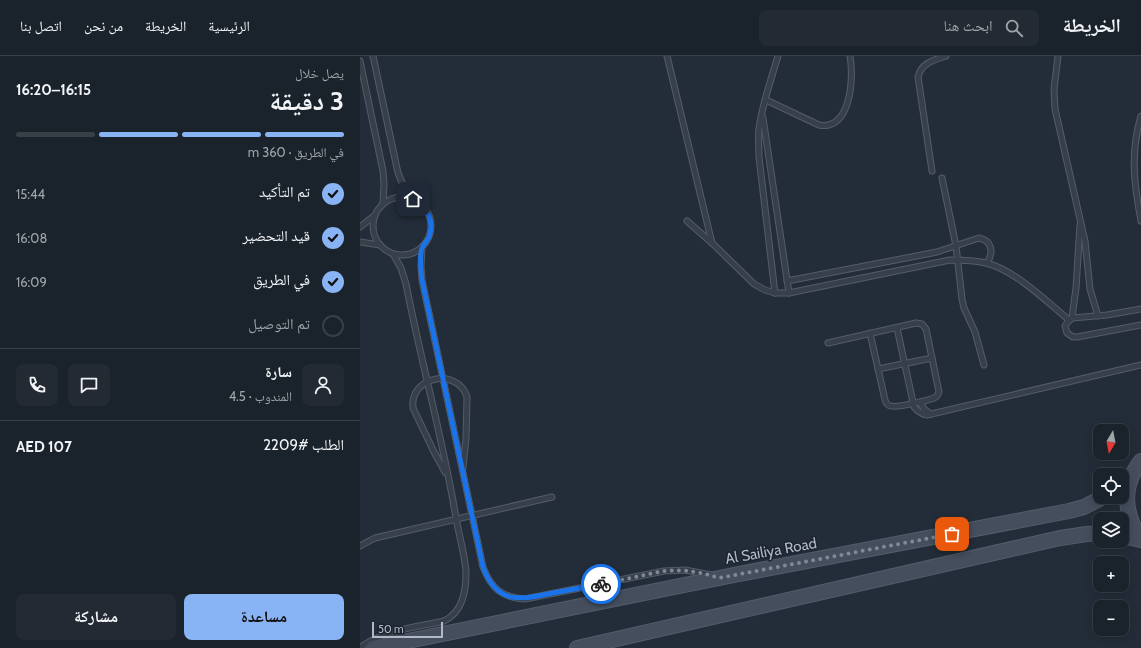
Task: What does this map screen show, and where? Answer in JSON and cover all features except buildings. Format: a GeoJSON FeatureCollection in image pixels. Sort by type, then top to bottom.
{"type":"FeatureCollection","features":[{"type":"Feature","properties":{"kind":"main road"},"geometry":{"type":"LineString","coordinates":[[1129,475],[1138,466]]}},
{"type":"Feature","properties":{"kind":"main road"},"geometry":{"type":"LineString","coordinates":[[1138,466],[1129,484],[1127,499],[1128,514],[1133,528],[1141,540]]}},
{"type":"Feature","properties":{"kind":"main road","name":"Al Sailiya Road"},"geometry":{"type":"LineString","coordinates":[[373,648],[719,578],[1069,511],[1084,507],[1093,502]]}},
{"type":"Feature","properties":{"kind":"main road"},"geometry":{"type":"LineString","coordinates":[[577,648],[1053,540],[1093,534]]}},
{"type":"Feature","properties":{"kind":"main road"},"geometry":{"type":"LineString","coordinates":[[1129,537],[1141,540]]}},
{"type":"Feature","properties":{"kind":"lane"},"geometry":{"type":"LineString","coordinates":[[373,56],[398,172],[404,187],[413,199],[423,207],[430,218],[431,224],[429,236],[422,247],[412,254],[393,254],[387,252],[380,245],[373,232],[372,226],[374,216],[379,208],[388,200],[401,197],[413,199]]}},
{"type":"Feature","properties":{"kind":"lane"},"geometry":{"type":"LineString","coordinates":[[667,56],[712,243]]}},
{"type":"Feature","properties":{"kind":"lane"},"geometry":{"type":"LineString","coordinates":[[775,293],[759,157],[760,129],[763,113],[778,56]]}},
{"type":"Feature","properties":{"kind":"lane"},"geometry":{"type":"LineString","coordinates":[[766,100],[818,125],[823,126],[832,124],[838,120],[848,98],[852,77],[850,56]]}},
{"type":"Feature","properties":{"kind":"lane"},"geometry":{"type":"LineString","coordinates":[[932,171],[918,77],[920,71],[926,64],[946,56]]}},
{"type":"Feature","properties":{"kind":"lane"},"geometry":{"type":"LineString","coordinates":[[1058,56],[1054,89],[1055,109],[1087,250],[1090,289],[1098,316]]}},
{"type":"Feature","properties":{"kind":"lane"},"geometry":{"type":"LineString","coordinates":[[360,61],[363,88],[383,171],[383,204]]}},
{"type":"Feature","properties":{"kind":"lane"},"geometry":{"type":"LineString","coordinates":[[763,113],[789,293]]}},
{"type":"Feature","properties":{"kind":"lane"},"geometry":{"type":"LineString","coordinates":[[1141,116],[1134,145],[1133,165],[1134,185],[1141,221]]}},
{"type":"Feature","properties":{"kind":"lane"},"geometry":{"type":"LineString","coordinates":[[942,178],[956,246],[964,308],[975,332],[984,365]]}},
{"type":"Feature","properties":{"kind":"lane"},"geometry":{"type":"LineString","coordinates":[[360,226],[374,216]]}},
{"type":"Feature","properties":{"kind":"lane"},"geometry":{"type":"LineString","coordinates":[[687,221],[754,284],[775,293],[789,293],[957,260],[972,260],[987,263],[1009,272],[1070,319],[1141,309]]}},
{"type":"Feature","properties":{"kind":"lane"},"geometry":{"type":"LineString","coordinates":[[1080,222],[1076,288],[1070,319],[1065,326],[1067,333],[1073,337],[1141,325]]}},
{"type":"Feature","properties":{"kind":"lane"},"geometry":{"type":"LineString","coordinates":[[787,282],[937,252],[978,238],[985,240],[992,250],[991,257],[987,263]]}},
{"type":"Feature","properties":{"kind":"lane"},"geometry":{"type":"LineString","coordinates":[[360,242],[380,245]]}},
{"type":"Feature","properties":{"kind":"lane"},"geometry":{"type":"LineString","coordinates":[[422,247],[422,280],[462,473],[483,567],[488,580],[496,589],[518,599],[532,598],[664,571],[685,570],[719,578]]}},
{"type":"Feature","properties":{"kind":"lane"},"geometry":{"type":"LineString","coordinates":[[360,648],[370,641],[385,634],[444,621],[454,615],[458,611],[462,600],[466,573],[448,476],[404,276],[398,261],[393,254]]}},
{"type":"Feature","properties":{"kind":"lane"},"geometry":{"type":"LineString","coordinates":[[828,343],[870,333],[897,328],[916,323],[922,324],[926,329],[939,394],[934,398],[920,402],[893,407],[888,405],[885,400],[870,333]]}},
{"type":"Feature","properties":{"kind":"lane"},"geometry":{"type":"LineString","coordinates":[[897,328],[914,407],[923,414],[931,414],[1141,365]]}},
{"type":"Feature","properties":{"kind":"lane"},"geometry":{"type":"LineString","coordinates":[[878,369],[932,358]]}},
{"type":"Feature","properties":{"kind":"lane"},"geometry":{"type":"LineString","coordinates":[[448,476],[434,452],[413,408],[415,393],[421,385],[427,382],[448,379],[457,382],[464,389],[467,398],[466,432],[462,473]]}},
{"type":"Feature","properties":{"kind":"lane"},"geometry":{"type":"LineString","coordinates":[[920,402],[924,409],[931,414]]}},
{"type":"Feature","properties":{"kind":"lane"},"geometry":{"type":"LineString","coordinates":[[360,546],[375,538],[552,497]]}},
{"type":"Feature","properties":{"kind":"way so far"},"geometry":{"type":"LineString","coordinates":[[601,584],[674,570],[697,572],[719,578],[952,534]]}},
{"type":"Feature","properties":{"kind":"route"},"geometry":{"type":"LineString","coordinates":[[413,199],[419,202],[430,218],[431,230],[422,247],[422,280],[462,473],[483,567],[488,580],[496,589],[506,595],[518,599],[532,598],[601,584]]}}]}
